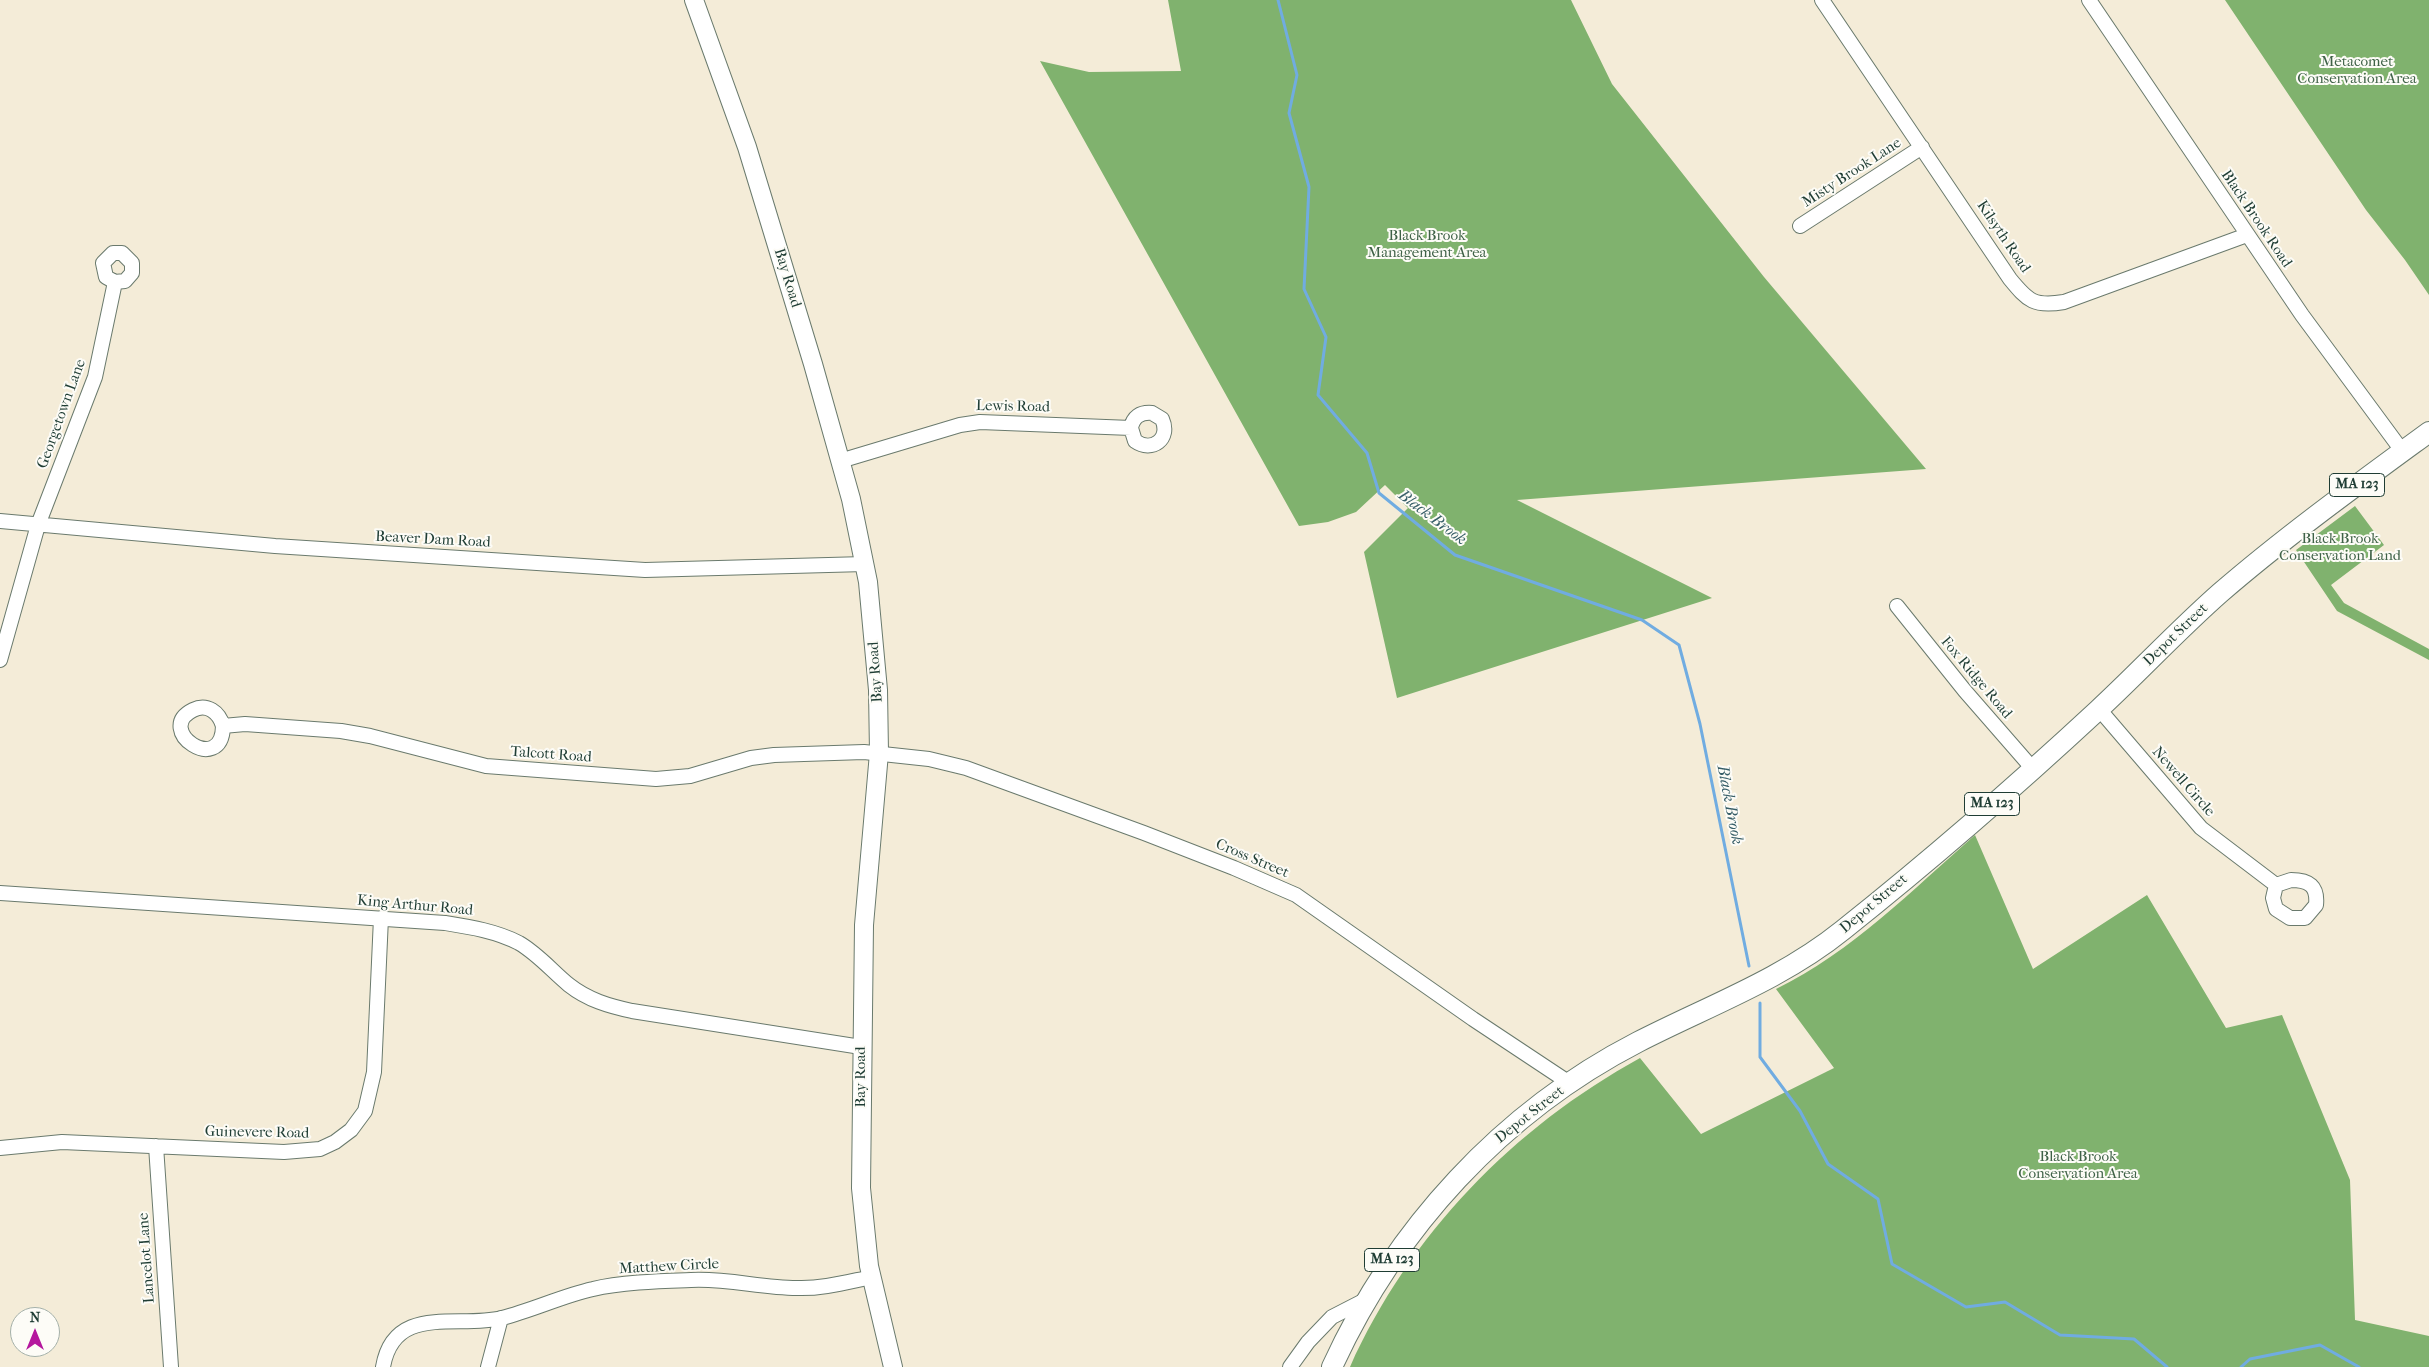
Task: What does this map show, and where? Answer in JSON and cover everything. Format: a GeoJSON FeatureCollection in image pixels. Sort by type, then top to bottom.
{"type":"FeatureCollection","features":[{"type":"Feature","properties":{"kind":"highway","name":"Depot Street"},"geometry":{"type":"LineString","coordinates":[[1332,1367],[1368,1299],[1414,1230],[1454,1182],[1521,1119],[1571,1084],[1636,1043],[1771,978],[1800,962],[1868,910],[2033,769],[2099,709],[2218,595],[2309,521],[2429,432]]}},
{"type":"Feature","properties":{"kind":"main road","name":"Bay Road"},"geometry":{"type":"LineString","coordinates":[[694,0],[747,147],[840,461],[865,564],[878,690],[879,753],[864,917],[861,1047],[861,1188],[872,1277],[893,1367]]}},
{"type":"Feature","properties":{"kind":"street","name":"Kilsyth Road"},"geometry":{"type":"LineString","coordinates":[[1822,0],[2010,279],[2024,296],[2036,303],[2064,302],[2247,235]]}},
{"type":"Feature","properties":{"kind":"street","name":"Black Brook Road"},"geometry":{"type":"LineString","coordinates":[[2089,0],[2302,315],[2403,452]]}},
{"type":"Feature","properties":{"kind":"street","name":"Misty Brook Lane"},"geometry":{"type":"LineString","coordinates":[[1800,226],[1922,147]]}},
{"type":"Feature","properties":{"kind":"street","name":"Georgetown Lane"},"geometry":{"type":"LineString","coordinates":[[0,660],[38,525],[95,377],[115,282]]}},
{"type":"Feature","properties":{"kind":"street","name":"Lewis Road"},"geometry":{"type":"LineString","coordinates":[[840,461],[946,429],[980,422],[1131,428]]}},
{"type":"Feature","properties":{"kind":"street","name":"Beaver Dam Road"},"geometry":{"type":"LineString","coordinates":[[0,521],[285,546],[637,569],[689,570],[865,564]]}},
{"type":"Feature","properties":{"kind":"street","name":"Fox Ridge Road"},"geometry":{"type":"LineString","coordinates":[[1897,606],[1964,692],[2033,769]]}},
{"type":"Feature","properties":{"kind":"street","name":"Newell Circle"},"geometry":{"type":"LineString","coordinates":[[2099,709],[2201,828],[2276,885]]}},
{"type":"Feature","properties":{"kind":"street","name":"Talcott Road"},"geometry":{"type":"LineString","coordinates":[[223,726],[245,724],[341,731],[370,736],[486,766],[656,779],[690,776],[762,756],[879,753]]}},
{"type":"Feature","properties":{"kind":"street","name":"Cross Street"},"geometry":{"type":"LineString","coordinates":[[879,753],[928,758],[976,771],[1153,836],[1286,890],[1305,900],[1466,1014],[1571,1084]]}},
{"type":"Feature","properties":{"kind":"street","name":"King Arthur Road"},"geometry":{"type":"LineString","coordinates":[[0,893],[445,923],[498,934],[528,949],[582,993],[613,1006],[861,1047]]}},
{"type":"Feature","properties":{"kind":"street","name":"Guinevere Road"},"geometry":{"type":"LineString","coordinates":[[0,1148],[56,1142],[284,1152],[308,1151],[336,1142],[351,1130],[365,1110],[374,1072],[381,918]]}},
{"type":"Feature","properties":{"kind":"street","name":"Lancelot Lane"},"geometry":{"type":"LineString","coordinates":[[156,1146],[171,1367]]}},
{"type":"Feature","properties":{"kind":"street","name":"Matthew Circle"},"geometry":{"type":"LineString","coordinates":[[383,1367],[385,1353],[394,1338],[409,1328],[427,1323],[501,1318],[580,1292],[611,1286],[711,1279],[796,1288],[826,1286],[872,1277]]}},
{"type":"Feature","properties":{"kind":"street"},"geometry":{"type":"LineString","coordinates":[[1290,1367],[1308,1342],[1332,1317],[1368,1299]]}},
{"type":"Feature","properties":{"kind":"street"},"geometry":{"type":"LineString","coordinates":[[488,1367],[501,1318]]}},
{"type":"Feature","properties":{"kind":"green space","name":"Black Brook Management Area"},"geometry":{"type":"Polygon","coordinates":[[[1168,0],[1571,0],[1612,84],[1764,277],[1926,469],[1517,500],[1712,598],[1397,698],[1364,552],[1408,508],[1385,485],[1356,512],[1328,522],[1299,526],[1040,61],[1089,72],[1181,71],[1168,0]]]}},
{"type":"Feature","properties":{"kind":"green space","name":"Metacomet Conservation Area"},"geometry":{"type":"Polygon","coordinates":[[[2225,0],[2429,0],[2429,295],[2405,260],[2366,210],[2225,0]]]}},
{"type":"Feature","properties":{"kind":"green space","name":"Black Brook Conservation Land"},"geometry":{"type":"Polygon","coordinates":[[[2355,506],[2384,545],[2331,585],[2344,603],[2429,649],[2429,660],[2337,611],[2296,550],[2355,506]]]}},
{"type":"Feature","properties":{"kind":"green space","name":"Black Brook Conservation Area"},"geometry":{"type":"Polygon","coordinates":[[[1975,835],[2033,969],[2147,895],[2226,1028],[2282,1015],[2350,1180],[2355,1320],[2429,1336],[2429,1367],[1350,1367],[1374,1318],[1403,1272],[1435,1229],[1470,1189],[1508,1151],[1550,1117],[1594,1086],[1640,1058],[1701,1134],[1834,1068],[1776,989],[1804,974],[1856,939],[1975,835]]]}},
{"type":"Feature","properties":{"kind":"waterway","name":"Black Brook"},"geometry":{"type":"LineString","coordinates":[[1278,0],[1297,75],[1289,113],[1309,187],[1304,289],[1326,337],[1318,395],[1367,453],[1379,493],[1455,555],[1642,620],[1679,645],[1700,724],[1749,966]]}},
{"type":"Feature","properties":{"kind":"waterway","name":"Black Brook"},"geometry":{"type":"LineString","coordinates":[[1760,1003],[1760,1057],[1800,1111],[1828,1164],[1878,1199],[1892,1264],[1966,1307],[2005,1302],[2060,1335],[2134,1339],[2167,1367]]}},
{"type":"Feature","properties":{"kind":"waterway","name":"Black Brook"},"geometry":{"type":"LineString","coordinates":[[2241,1367],[2250,1359],[2320,1345],[2359,1367]]}}]}
